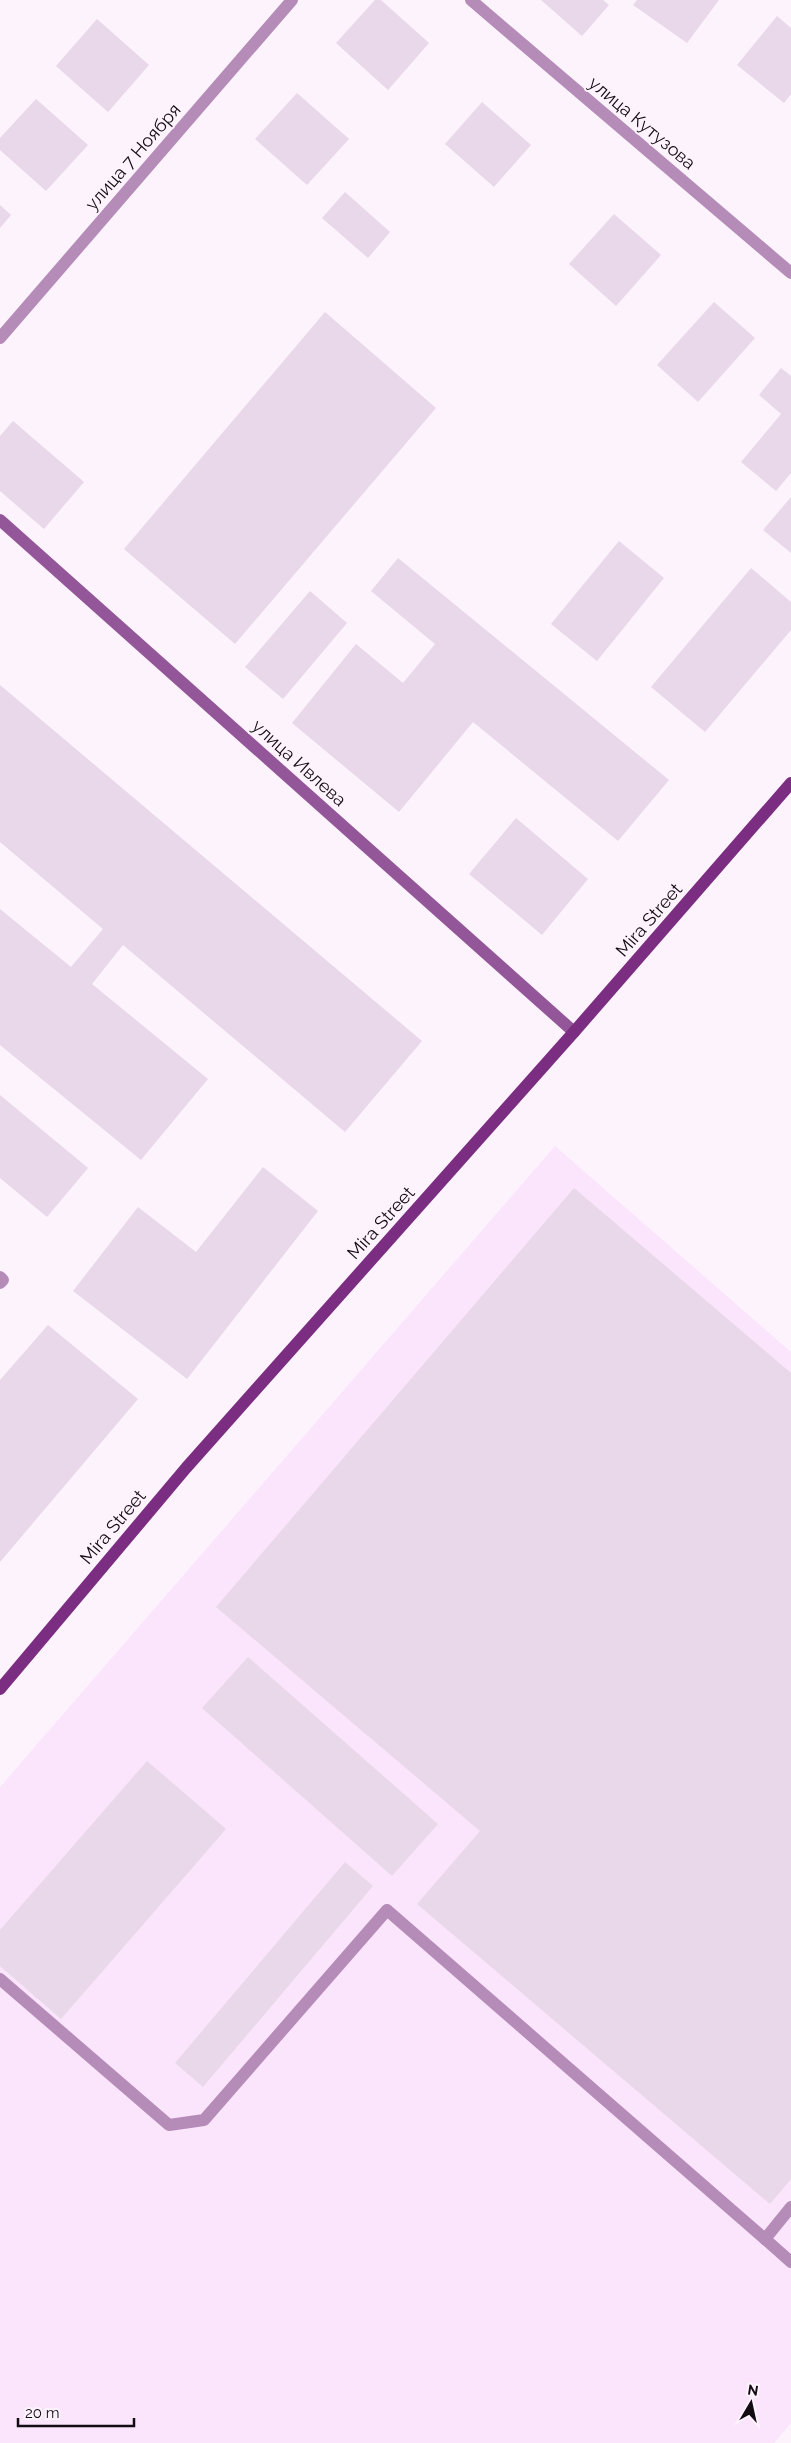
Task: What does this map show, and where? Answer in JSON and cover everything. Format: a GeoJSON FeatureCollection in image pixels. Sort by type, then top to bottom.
{"type":"FeatureCollection","features":[{"type":"Feature","properties":{"kind":"main road","name":"Mira Street"},"geometry":{"type":"LineString","coordinates":[[0,1689],[186,1468],[574,1032],[791,783]]}},
{"type":"Feature","properties":{"kind":"street","name":"улица 7 Ноября"},"geometry":{"type":"LineString","coordinates":[[0,338],[292,0]]}},
{"type":"Feature","properties":{"kind":"street","name":"улица Кутузова"},"geometry":{"type":"LineString","coordinates":[[470,0],[791,273]]}},
{"type":"Feature","properties":{"kind":"street","name":"улица Ивлева"},"geometry":{"type":"LineString","coordinates":[[0,520],[574,1032]]}},
{"type":"Feature","properties":{"kind":"street"},"geometry":{"type":"LineString","coordinates":[[0,1277],[3,1280],[0,1283]]}},
{"type":"Feature","properties":{"kind":"street"},"geometry":{"type":"LineString","coordinates":[[0,1979],[169,2125],[204,2120],[387,1910],[791,2262]]}},
{"type":"Feature","properties":{"kind":"street"},"geometry":{"type":"LineString","coordinates":[[765,2239],[791,2207]]}},
{"type":"Feature","properties":{"kind":"shaded area"},"geometry":{"type":"Polygon","coordinates":[[[555,1146],[791,1352],[791,2423],[774,2443],[0,2443],[0,1787],[555,1146]]]}},
{"type":"Feature","properties":{"kind":"building"},"geometry":{"type":"Polygon","coordinates":[[[375,0],[381,0],[429,43],[388,90],[336,43],[375,0]]]}},
{"type":"Feature","properties":{"kind":"building"},"geometry":{"type":"Polygon","coordinates":[[[541,0],[603,0],[609,5],[582,36],[541,0]]]}},
{"type":"Feature","properties":{"kind":"building"},"geometry":{"type":"Polygon","coordinates":[[[637,0],[719,0],[687,43],[633,5],[637,0]]]}},
{"type":"Feature","properties":{"kind":"building"},"geometry":{"type":"Polygon","coordinates":[[[777,16],[791,28],[791,94],[784,103],[737,65],[777,16]]]}},
{"type":"Feature","properties":{"kind":"building"},"geometry":{"type":"Polygon","coordinates":[[[97,19],[149,65],[108,112],[56,66],[97,19]]]}},
{"type":"Feature","properties":{"kind":"building"},"geometry":{"type":"Polygon","coordinates":[[[297,93],[349,139],[307,185],[255,139],[297,93]]]}},
{"type":"Feature","properties":{"kind":"building"},"geometry":{"type":"Polygon","coordinates":[[[36,99],[88,145],[46,191],[0,150],[0,138],[36,99]]]}},
{"type":"Feature","properties":{"kind":"building"},"geometry":{"type":"Polygon","coordinates":[[[482,102],[531,145],[494,187],[445,144],[482,102]]]}},
{"type":"Feature","properties":{"kind":"building"},"geometry":{"type":"Polygon","coordinates":[[[345,192],[390,232],[368,258],[322,218],[345,192]]]}},
{"type":"Feature","properties":{"kind":"building"},"geometry":{"type":"Polygon","coordinates":[[[0,205],[11,215],[0,228],[0,205]]]}},
{"type":"Feature","properties":{"kind":"building"},"geometry":{"type":"Polygon","coordinates":[[[614,214],[661,255],[616,306],[569,264],[614,214]]]}},
{"type":"Feature","properties":{"kind":"building"},"geometry":{"type":"Polygon","coordinates":[[[714,302],[755,338],[698,402],[657,365],[714,302]]]}},
{"type":"Feature","properties":{"kind":"building"},"geometry":{"type":"Polygon","coordinates":[[[325,312],[436,408],[235,644],[124,549],[325,312]]]}},
{"type":"Feature","properties":{"kind":"building"},"geometry":{"type":"Polygon","coordinates":[[[781,368],[791,376],[791,473],[776,491],[741,462],[781,414],[759,395],[781,368]]]}},
{"type":"Feature","properties":{"kind":"building"},"geometry":{"type":"Polygon","coordinates":[[[13,421],[84,482],[44,529],[0,491],[0,436],[13,421]]]}},
{"type":"Feature","properties":{"kind":"building"},"geometry":{"type":"Polygon","coordinates":[[[791,497],[791,553],[763,530],[791,497]]]}},
{"type":"Feature","properties":{"kind":"building"},"geometry":{"type":"Polygon","coordinates":[[[619,541],[664,578],[597,661],[551,624],[619,541]]]}},
{"type":"Feature","properties":{"kind":"building"},"geometry":{"type":"Polygon","coordinates":[[[398,558],[669,780],[618,841],[473,722],[399,812],[292,723],[356,644],[403,683],[435,644],[371,591],[398,558]]]}},
{"type":"Feature","properties":{"kind":"building"},"geometry":{"type":"Polygon","coordinates":[[[751,568],[791,602],[791,630],[705,732],[651,687],[751,568]]]}},
{"type":"Feature","properties":{"kind":"building"},"geometry":{"type":"Polygon","coordinates":[[[310,591],[347,623],[283,699],[245,667],[310,591]]]}},
{"type":"Feature","properties":{"kind":"building"},"geometry":{"type":"Polygon","coordinates":[[[0,685],[422,1041],[345,1132],[123,945],[92,984],[208,1079],[141,1160],[0,1045],[0,909],[71,967],[103,929],[0,842],[0,685]]]}},
{"type":"Feature","properties":{"kind":"building"},"geometry":{"type":"Polygon","coordinates":[[[516,818],[588,879],[542,935],[469,874],[516,818]]]}},
{"type":"Feature","properties":{"kind":"building"},"geometry":{"type":"Polygon","coordinates":[[[0,1095],[88,1168],[47,1217],[0,1178],[0,1095]]]}},
{"type":"Feature","properties":{"kind":"building"},"geometry":{"type":"Polygon","coordinates":[[[263,1167],[318,1211],[187,1379],[73,1291],[138,1207],[196,1252],[263,1167]]]}},
{"type":"Feature","properties":{"kind":"building"},"geometry":{"type":"Polygon","coordinates":[[[574,1188],[791,1373],[791,2179],[770,2204],[417,1904],[480,1831],[216,1607],[574,1188]]]}},
{"type":"Feature","properties":{"kind":"building"},"geometry":{"type":"Polygon","coordinates":[[[48,1325],[138,1399],[0,1562],[0,1380],[48,1325]]]}},
{"type":"Feature","properties":{"kind":"building"},"geometry":{"type":"Polygon","coordinates":[[[248,1657],[438,1824],[392,1876],[202,1708],[248,1657]]]}},
{"type":"Feature","properties":{"kind":"building"},"geometry":{"type":"Polygon","coordinates":[[[147,1761],[226,1829],[61,2019],[0,1966],[0,1930],[147,1761]]]}},
{"type":"Feature","properties":{"kind":"building"},"geometry":{"type":"Polygon","coordinates":[[[345,1862],[373,1886],[203,2087],[175,2063],[345,1862]]]}}]}
